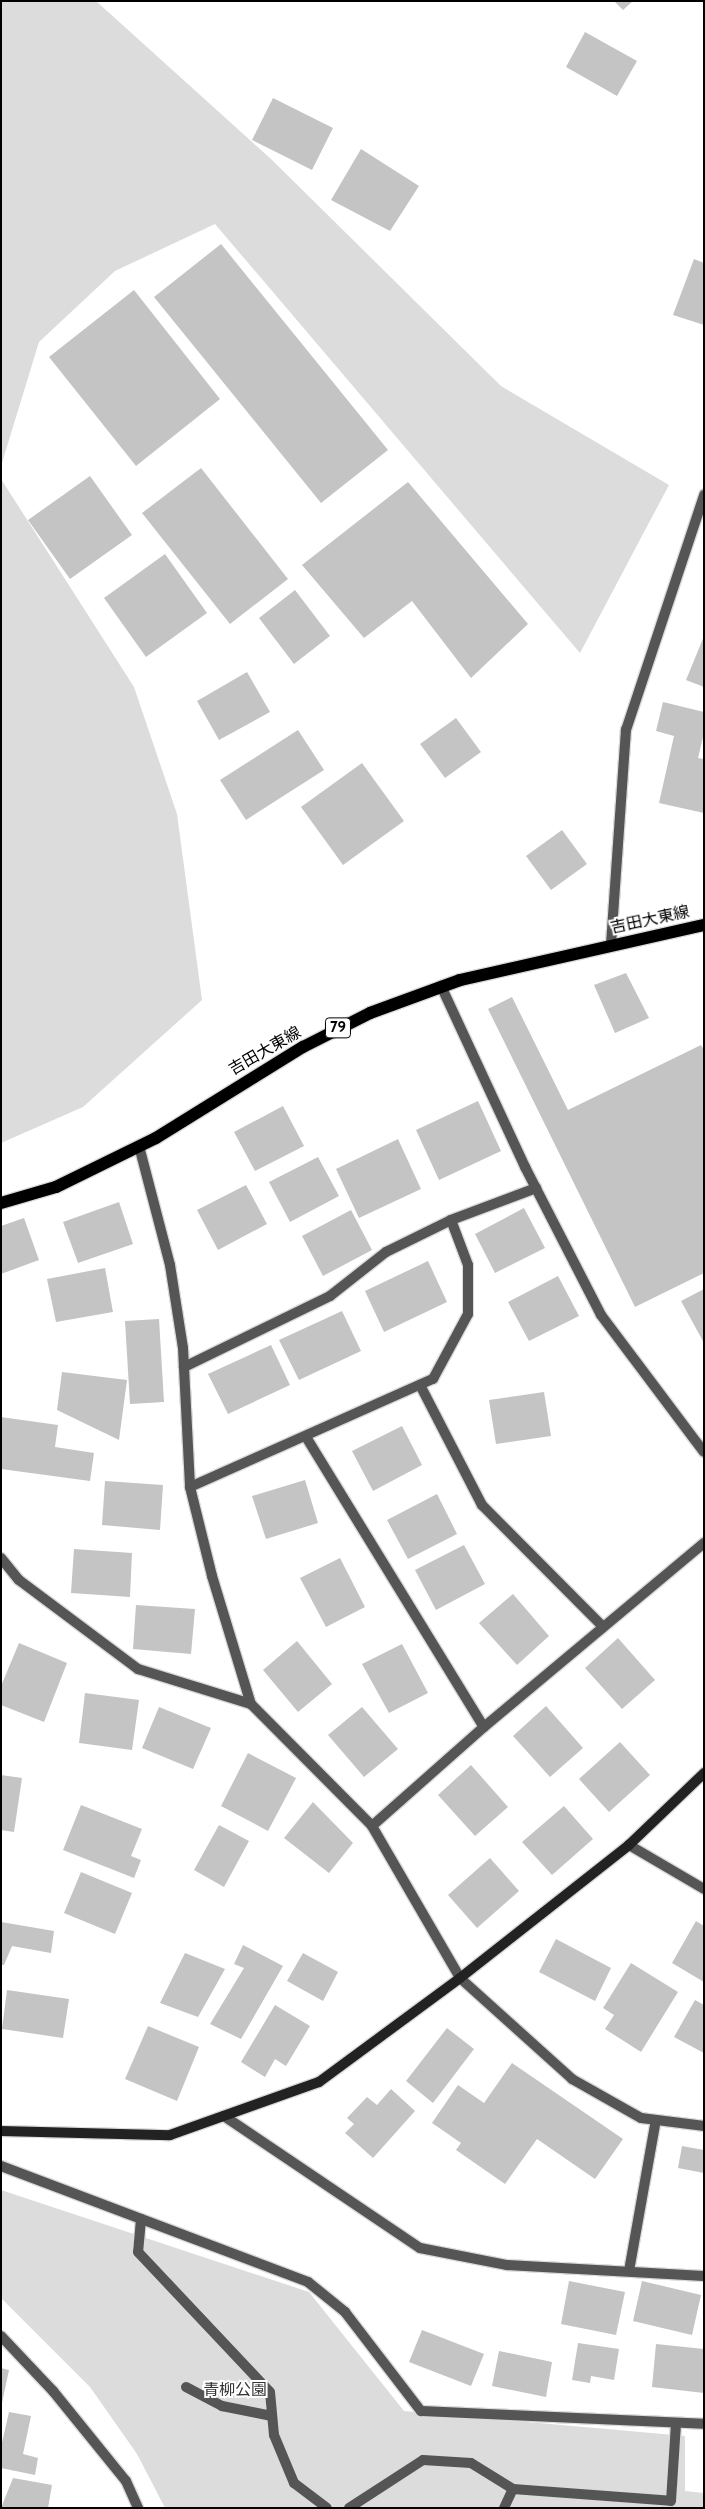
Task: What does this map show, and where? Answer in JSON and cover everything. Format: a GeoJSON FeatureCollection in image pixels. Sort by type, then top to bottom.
{"type":"FeatureCollection","features":[{"type":"Feature","properties":{"kind":"main road","name":"吉田大東線"},"geometry":{"type":"LineString","coordinates":[[1,1203],[56,1187],[140,1146],[303,1047],[370,1013],[440,986],[522,964],[704,925]]}},
{"type":"Feature","properties":{"kind":"street"},"geometry":{"type":"LineString","coordinates":[[611,944],[626,730],[704,495]]}},
{"type":"Feature","properties":{"kind":"street"},"geometry":{"type":"LineString","coordinates":[[440,986],[536,1188],[602,1315],[704,1452]]}},
{"type":"Feature","properties":{"kind":"street"},"geometry":{"type":"LineString","coordinates":[[140,1146],[170,1265],[184,1367],[190,1487],[212,1576],[251,1704],[372,1826],[460,1978],[572,2079],[641,2118],[704,2126]]}},
{"type":"Feature","properties":{"kind":"street"},"geometry":{"type":"LineString","coordinates":[[184,1367],[330,1296],[386,1252],[451,1220],[536,1188]]}},
{"type":"Feature","properties":{"kind":"street"},"geometry":{"type":"LineString","coordinates":[[190,1487],[433,1379],[468,1314],[468,1265],[451,1220]]}},
{"type":"Feature","properties":{"kind":"street"},"geometry":{"type":"LineString","coordinates":[[420,1386],[482,1505],[603,1626]]}},
{"type":"Feature","properties":{"kind":"street"},"geometry":{"type":"LineString","coordinates":[[306,1437],[484,1727]]}},
{"type":"Feature","properties":{"kind":"street"},"geometry":{"type":"LineString","coordinates":[[372,1826],[484,1727],[704,1543]]}},
{"type":"Feature","properties":{"kind":"street"},"geometry":{"type":"LineString","coordinates":[[1,1558],[19,1580],[138,1669],[251,1704]]}},
{"type":"Feature","properties":{"kind":"street"},"geometry":{"type":"LineString","coordinates":[[1,2131],[170,2135],[319,2082],[460,1978],[629,1845],[704,1773]]}},
{"type":"Feature","properties":{"kind":"street"},"geometry":{"type":"LineString","coordinates":[[629,1845],[704,1890]]}},
{"type":"Feature","properties":{"kind":"street"},"geometry":{"type":"LineString","coordinates":[[224,2116],[420,2248],[508,2265],[704,2276]]}},
{"type":"Feature","properties":{"kind":"street"},"geometry":{"type":"LineString","coordinates":[[629,2272],[656,2120]]}},
{"type":"Feature","properties":{"kind":"street"},"geometry":{"type":"LineString","coordinates":[[1,2166],[308,2282],[345,2312],[422,2411],[704,2424]]}},
{"type":"Feature","properties":{"kind":"street"},"geometry":{"type":"LineString","coordinates":[[141,2219],[138,2252],[270,2392],[274,2435],[294,2483],[327,2508]]}},
{"type":"Feature","properties":{"kind":"street"},"geometry":{"type":"LineString","coordinates":[[1,2336],[53,2391],[126,2481],[138,2508]]}},
{"type":"Feature","properties":{"kind":"street"},"geometry":{"type":"LineString","coordinates":[[186,2387],[222,2406],[272,2416]]}},
{"type":"Feature","properties":{"kind":"street"},"geometry":{"type":"LineString","coordinates":[[349,2508],[423,2460],[471,2463],[513,2488],[671,2501],[676,2423]]}},
{"type":"Feature","properties":{"kind":"street"},"geometry":{"type":"LineString","coordinates":[[504,2508],[513,2488]]}},
{"type":"Feature","properties":{"kind":"green space"},"geometry":{"type":"Polygon","coordinates":[[[1,1],[96,1],[271,159],[501,386],[669,485],[580,653],[215,224],[115,271],[39,342],[1,466],[1,1]]]}},
{"type":"Feature","properties":{"kind":"green space"},"geometry":{"type":"Polygon","coordinates":[[[1,479],[134,687],[177,814],[202,1000],[83,1107],[1,1143],[1,479]]]}},
{"type":"Feature","properties":{"kind":"green space","name":"青柳公園"},"geometry":{"type":"Polygon","coordinates":[[[1,2190],[309,2292],[404,2411],[685,2436],[685,2491],[704,2493],[704,2508],[165,2508],[137,2454],[90,2387],[1,2298],[1,2190]]]}},
{"type":"Feature","properties":{"kind":"building"},"geometry":{"type":"Polygon","coordinates":[[[614,1],[633,1],[623,10],[614,1]]]}},
{"type":"Feature","properties":{"kind":"building"},"geometry":{"type":"Polygon","coordinates":[[[585,32],[637,61],[617,96],[566,67],[585,32]]]}},
{"type":"Feature","properties":{"kind":"building"},"geometry":{"type":"Polygon","coordinates":[[[273,98],[333,128],[312,170],[252,140],[273,98]]]}},
{"type":"Feature","properties":{"kind":"building"},"geometry":{"type":"Polygon","coordinates":[[[361,149],[419,186],[390,231],[331,200],[361,149]]]}},
{"type":"Feature","properties":{"kind":"building"},"geometry":{"type":"Polygon","coordinates":[[[221,244],[388,450],[321,503],[154,297],[221,244]]]}},
{"type":"Feature","properties":{"kind":"building"},"geometry":{"type":"Polygon","coordinates":[[[694,259],[704,263],[704,325],[673,315],[694,259]]]}},
{"type":"Feature","properties":{"kind":"building"},"geometry":{"type":"Polygon","coordinates":[[[134,290],[220,399],[136,466],[49,357],[134,290]]]}},
{"type":"Feature","properties":{"kind":"building"},"geometry":{"type":"Polygon","coordinates":[[[201,468],[288,579],[230,624],[142,513],[201,468]]]}},
{"type":"Feature","properties":{"kind":"building"},"geometry":{"type":"Polygon","coordinates":[[[90,476],[132,535],[70,579],[28,520],[90,476]]]}},
{"type":"Feature","properties":{"kind":"building"},"geometry":{"type":"Polygon","coordinates":[[[408,482],[528,624],[471,678],[412,601],[364,638],[302,565],[408,482]]]}},
{"type":"Feature","properties":{"kind":"building"},"geometry":{"type":"Polygon","coordinates":[[[165,554],[207,613],[146,657],[104,598],[165,554]]]}},
{"type":"Feature","properties":{"kind":"building"},"geometry":{"type":"Polygon","coordinates":[[[295,590],[330,636],[294,664],[259,618],[295,590]]]}},
{"type":"Feature","properties":{"kind":"building"},"geometry":{"type":"Polygon","coordinates":[[[704,636],[704,687],[686,680],[704,636]]]}},
{"type":"Feature","properties":{"kind":"building"},"geometry":{"type":"Polygon","coordinates":[[[247,672],[270,712],[219,740],[197,701],[247,672]]]}},
{"type":"Feature","properties":{"kind":"building"},"geometry":{"type":"Polygon","coordinates":[[[663,702],[704,712],[704,733],[698,758],[704,759],[704,813],[659,803],[674,736],[656,731],[663,702]]]}},
{"type":"Feature","properties":{"kind":"building"},"geometry":{"type":"Polygon","coordinates":[[[456,718],[481,752],[445,778],[420,744],[456,718]]]}},
{"type":"Feature","properties":{"kind":"building"},"geometry":{"type":"Polygon","coordinates":[[[298,730],[324,770],[246,820],[220,780],[298,730]]]}},
{"type":"Feature","properties":{"kind":"building"},"geometry":{"type":"Polygon","coordinates":[[[362,763],[404,821],[343,865],[301,807],[362,763]]]}},
{"type":"Feature","properties":{"kind":"building"},"geometry":{"type":"Polygon","coordinates":[[[562,830],[587,864],[551,890],[526,856],[562,830]]]}},
{"type":"Feature","properties":{"kind":"building"},"geometry":{"type":"Polygon","coordinates":[[[626,973],[649,1018],[615,1033],[594,985],[626,973]]]}},
{"type":"Feature","properties":{"kind":"building"},"geometry":{"type":"Polygon","coordinates":[[[512,997],[568,1110],[701,1045],[704,1050],[704,1273],[635,1307],[488,1009],[512,997]]]}},
{"type":"Feature","properties":{"kind":"building"},"geometry":{"type":"Polygon","coordinates":[[[478,1101],[501,1151],[439,1180],[416,1130],[478,1101]]]}},
{"type":"Feature","properties":{"kind":"building"},"geometry":{"type":"Polygon","coordinates":[[[283,1106],[304,1146],[255,1171],[234,1132],[283,1106]]]}},
{"type":"Feature","properties":{"kind":"building"},"geometry":{"type":"Polygon","coordinates":[[[398,1139],[421,1189],[359,1218],[336,1169],[398,1139]]]}},
{"type":"Feature","properties":{"kind":"building"},"geometry":{"type":"Polygon","coordinates":[[[318,1157],[339,1196],[290,1222],[269,1182],[318,1157]]]}},
{"type":"Feature","properties":{"kind":"building"},"geometry":{"type":"Polygon","coordinates":[[[246,1185],[267,1224],[218,1250],[197,1210],[246,1185]]]}},
{"type":"Feature","properties":{"kind":"building"},"geometry":{"type":"Polygon","coordinates":[[[119,1202],[133,1244],[78,1263],[63,1222],[119,1202]]]}},
{"type":"Feature","properties":{"kind":"building"},"geometry":{"type":"Polygon","coordinates":[[[524,1208],[545,1248],[495,1273],[475,1234],[524,1208]]]}},
{"type":"Feature","properties":{"kind":"building"},"geometry":{"type":"Polygon","coordinates":[[[351,1210],[372,1250],[323,1276],[302,1236],[351,1210]]]}},
{"type":"Feature","properties":{"kind":"building"},"geometry":{"type":"Polygon","coordinates":[[[24,1218],[39,1260],[1,1274],[1,1226],[24,1218]]]}},
{"type":"Feature","properties":{"kind":"building"},"geometry":{"type":"Polygon","coordinates":[[[428,1261],[447,1302],[384,1332],[365,1291],[428,1261]]]}},
{"type":"Feature","properties":{"kind":"building"},"geometry":{"type":"Polygon","coordinates":[[[105,1268],[113,1312],[56,1322],[47,1279],[105,1268]]]}},
{"type":"Feature","properties":{"kind":"building"},"geometry":{"type":"Polygon","coordinates":[[[558,1276],[579,1316],[529,1341],[508,1302],[558,1276]]]}},
{"type":"Feature","properties":{"kind":"building"},"geometry":{"type":"Polygon","coordinates":[[[704,1289],[704,1343],[681,1301],[704,1289]]]}},
{"type":"Feature","properties":{"kind":"building"},"geometry":{"type":"Polygon","coordinates":[[[342,1311],[361,1351],[299,1380],[279,1340],[342,1311]]]}},
{"type":"Feature","properties":{"kind":"building"},"geometry":{"type":"Polygon","coordinates":[[[159,1319],[164,1402],[130,1404],[125,1321],[159,1319]]]}},
{"type":"Feature","properties":{"kind":"building"},"geometry":{"type":"Polygon","coordinates":[[[271,1345],[290,1385],[228,1414],[208,1374],[271,1345]]]}},
{"type":"Feature","properties":{"kind":"building"},"geometry":{"type":"Polygon","coordinates":[[[62,1372],[127,1380],[119,1440],[57,1410],[62,1372]]]}},
{"type":"Feature","properties":{"kind":"building"},"geometry":{"type":"Polygon","coordinates":[[[544,1392],[551,1436],[496,1444],[489,1400],[544,1392]]]}},
{"type":"Feature","properties":{"kind":"building"},"geometry":{"type":"Polygon","coordinates":[[[1,1417],[58,1425],[55,1447],[94,1453],[90,1481],[1,1469],[1,1417]]]}},
{"type":"Feature","properties":{"kind":"building"},"geometry":{"type":"Polygon","coordinates":[[[402,1426],[422,1465],[373,1491],[352,1451],[402,1426]]]}},
{"type":"Feature","properties":{"kind":"building"},"geometry":{"type":"Polygon","coordinates":[[[305,1480],[318,1523],[266,1539],[252,1496],[305,1480]]]}},
{"type":"Feature","properties":{"kind":"building"},"geometry":{"type":"Polygon","coordinates":[[[105,1481],[163,1485],[160,1530],[102,1525],[105,1481]]]}},
{"type":"Feature","properties":{"kind":"building"},"geometry":{"type":"Polygon","coordinates":[[[437,1494],[457,1534],[408,1559],[387,1520],[437,1494]]]}},
{"type":"Feature","properties":{"kind":"building"},"geometry":{"type":"Polygon","coordinates":[[[464,1545],[485,1584],[436,1610],[415,1570],[464,1545]]]}},
{"type":"Feature","properties":{"kind":"building"},"geometry":{"type":"Polygon","coordinates":[[[74,1549],[132,1553],[130,1597],[71,1593],[74,1549]]]}},
{"type":"Feature","properties":{"kind":"building"},"geometry":{"type":"Polygon","coordinates":[[[340,1558],[365,1607],[326,1627],[300,1578],[340,1558]]]}},
{"type":"Feature","properties":{"kind":"building"},"geometry":{"type":"Polygon","coordinates":[[[513,1594],[549,1636],[517,1665],[479,1623],[513,1594]]]}},
{"type":"Feature","properties":{"kind":"building"},"geometry":{"type":"Polygon","coordinates":[[[136,1605],[195,1609],[191,1654],[133,1649],[136,1605]]]}},
{"type":"Feature","properties":{"kind":"building"},"geometry":{"type":"Polygon","coordinates":[[[618,1638],[655,1680],[622,1709],[585,1668],[618,1638]]]}},
{"type":"Feature","properties":{"kind":"building"},"geometry":{"type":"Polygon","coordinates":[[[297,1641],[332,1684],[298,1712],[263,1670],[297,1641]]]}},
{"type":"Feature","properties":{"kind":"building"},"geometry":{"type":"Polygon","coordinates":[[[19,1643],[67,1663],[44,1722],[1,1705],[1,1686],[19,1643]]]}},
{"type":"Feature","properties":{"kind":"building"},"geometry":{"type":"Polygon","coordinates":[[[402,1644],[428,1693],[389,1713],[362,1664],[402,1644]]]}},
{"type":"Feature","properties":{"kind":"building"},"geometry":{"type":"Polygon","coordinates":[[[85,1693],[139,1700],[132,1750],[79,1743],[85,1693]]]}},
{"type":"Feature","properties":{"kind":"building"},"geometry":{"type":"Polygon","coordinates":[[[546,1706],[583,1748],[550,1777],[513,1736],[546,1706]]]}},
{"type":"Feature","properties":{"kind":"building"},"geometry":{"type":"Polygon","coordinates":[[[159,1707],[211,1728],[193,1769],[142,1748],[159,1707]]]}},
{"type":"Feature","properties":{"kind":"building"},"geometry":{"type":"Polygon","coordinates":[[[362,1707],[398,1749],[364,1777],[328,1735],[362,1707]]]}},
{"type":"Feature","properties":{"kind":"building"},"geometry":{"type":"Polygon","coordinates":[[[620,1742],[650,1775],[609,1812],[579,1779],[620,1742]]]}},
{"type":"Feature","properties":{"kind":"building"},"geometry":{"type":"Polygon","coordinates":[[[248,1753],[296,1778],[268,1831],[221,1806],[248,1753]]]}},
{"type":"Feature","properties":{"kind":"building"},"geometry":{"type":"Polygon","coordinates":[[[471,1765],[508,1807],[475,1836],[438,1795],[471,1765]]]}},
{"type":"Feature","properties":{"kind":"building"},"geometry":{"type":"Polygon","coordinates":[[[1,1775],[22,1778],[14,1832],[1,1830],[1,1775]]]}},
{"type":"Feature","properties":{"kind":"building"},"geometry":{"type":"Polygon","coordinates":[[[313,1802],[353,1843],[329,1873],[284,1838],[313,1802]]]}},
{"type":"Feature","properties":{"kind":"building"},"geometry":{"type":"Polygon","coordinates":[[[81,1805],[142,1829],[131,1856],[141,1860],[134,1878],[63,1850],[81,1805]]]}},
{"type":"Feature","properties":{"kind":"building"},"geometry":{"type":"Polygon","coordinates":[[[564,1806],[593,1839],[552,1875],[522,1842],[564,1806]]]}},
{"type":"Feature","properties":{"kind":"building"},"geometry":{"type":"Polygon","coordinates":[[[219,1825],[249,1841],[224,1887],[194,1870],[219,1825]]]}},
{"type":"Feature","properties":{"kind":"building"},"geometry":{"type":"Polygon","coordinates":[[[490,1858],[519,1891],[477,1928],[448,1895],[490,1858]]]}},
{"type":"Feature","properties":{"kind":"building"},"geometry":{"type":"Polygon","coordinates":[[[81,1872],[132,1893],[115,1934],[64,1913],[81,1872]]]}},
{"type":"Feature","properties":{"kind":"building"},"geometry":{"type":"Polygon","coordinates":[[[696,1921],[704,1926],[704,1982],[672,1963],[696,1921]]]}},
{"type":"Feature","properties":{"kind":"building"},"geometry":{"type":"Polygon","coordinates":[[[1,1922],[54,1931],[51,1953],[12,1946],[4,1965],[1,1965],[1,1922]]]}},
{"type":"Feature","properties":{"kind":"building"},"geometry":{"type":"Polygon","coordinates":[[[556,1939],[611,1968],[595,2001],[539,1972],[556,1939]]]}},
{"type":"Feature","properties":{"kind":"building"},"geometry":{"type":"Polygon","coordinates":[[[243,1945],[283,1966],[241,2039],[210,2024],[244,1968],[234,1964],[243,1945]]]}},
{"type":"Feature","properties":{"kind":"building"},"geometry":{"type":"Polygon","coordinates":[[[185,1953],[225,1969],[198,2017],[160,2003],[185,1953]]]}},
{"type":"Feature","properties":{"kind":"building"},"geometry":{"type":"Polygon","coordinates":[[[303,1953],[338,1972],[323,2001],[287,1981],[303,1953]]]}},
{"type":"Feature","properties":{"kind":"building"},"geometry":{"type":"Polygon","coordinates":[[[631,1963],[678,1992],[641,2052],[605,2029],[614,2015],[603,2008],[631,1963]]]}},
{"type":"Feature","properties":{"kind":"building"},"geometry":{"type":"Polygon","coordinates":[[[7,1990],[69,1999],[63,2038],[2,2029],[7,1990]]]}},
{"type":"Feature","properties":{"kind":"building"},"geometry":{"type":"Polygon","coordinates":[[[695,2000],[704,2005],[704,2053],[674,2037],[695,2000]]]}},
{"type":"Feature","properties":{"kind":"building"},"geometry":{"type":"Polygon","coordinates":[[[275,2005],[310,2026],[286,2066],[275,2059],[265,2077],[241,2062],[275,2005]]]}},
{"type":"Feature","properties":{"kind":"building"},"geometry":{"type":"Polygon","coordinates":[[[148,2026],[199,2047],[177,2101],[125,2079],[148,2026]]]}},
{"type":"Feature","properties":{"kind":"building"},"geometry":{"type":"Polygon","coordinates":[[[447,2028],[474,2049],[433,2103],[406,2081],[447,2028]]]}},
{"type":"Feature","properties":{"kind":"building"},"geometry":{"type":"Polygon","coordinates":[[[512,2063],[623,2139],[595,2179],[537,2139],[505,2184],[456,2150],[461,2143],[432,2123],[458,2085],[484,2103],[512,2063]]]}},
{"type":"Feature","properties":{"kind":"building"},"geometry":{"type":"Polygon","coordinates":[[[391,2089],[415,2111],[373,2158],[345,2133],[354,2124],[347,2118],[367,2097],[377,2105],[391,2089]]]}},
{"type":"Feature","properties":{"kind":"building"},"geometry":{"type":"Polygon","coordinates":[[[682,2146],[704,2150],[704,2173],[678,2168],[682,2146]]]}},
{"type":"Feature","properties":{"kind":"building"},"geometry":{"type":"Polygon","coordinates":[[[569,2281],[625,2292],[616,2335],[561,2324],[569,2281]]]}},
{"type":"Feature","properties":{"kind":"building"},"geometry":{"type":"Polygon","coordinates":[[[642,2281],[701,2295],[692,2335],[633,2321],[642,2281]]]}},
{"type":"Feature","properties":{"kind":"building"},"geometry":{"type":"Polygon","coordinates":[[[422,2330],[484,2354],[471,2386],[409,2362],[422,2330]]]}},
{"type":"Feature","properties":{"kind":"building"},"geometry":{"type":"Polygon","coordinates":[[[578,2343],[619,2349],[614,2380],[591,2376],[590,2383],[572,2380],[578,2343]]]}},
{"type":"Feature","properties":{"kind":"building"},"geometry":{"type":"Polygon","coordinates":[[[656,2344],[704,2349],[704,2393],[652,2387],[656,2344]]]}},
{"type":"Feature","properties":{"kind":"building"},"geometry":{"type":"Polygon","coordinates":[[[499,2351],[552,2362],[546,2397],[492,2386],[499,2351]]]}},
{"type":"Feature","properties":{"kind":"building"},"geometry":{"type":"Polygon","coordinates":[[[1,2368],[9,2370],[2,2403],[1,2403],[1,2368]]]}},
{"type":"Feature","properties":{"kind":"building"},"geometry":{"type":"Polygon","coordinates":[[[9,2412],[31,2416],[23,2454],[38,2458],[35,2475],[1,2468],[1,2447],[9,2412]]]}},
{"type":"Feature","properties":{"kind":"building"},"geometry":{"type":"Polygon","coordinates":[[[13,2478],[52,2485],[48,2508],[1,2508],[13,2478]]]}}]}
